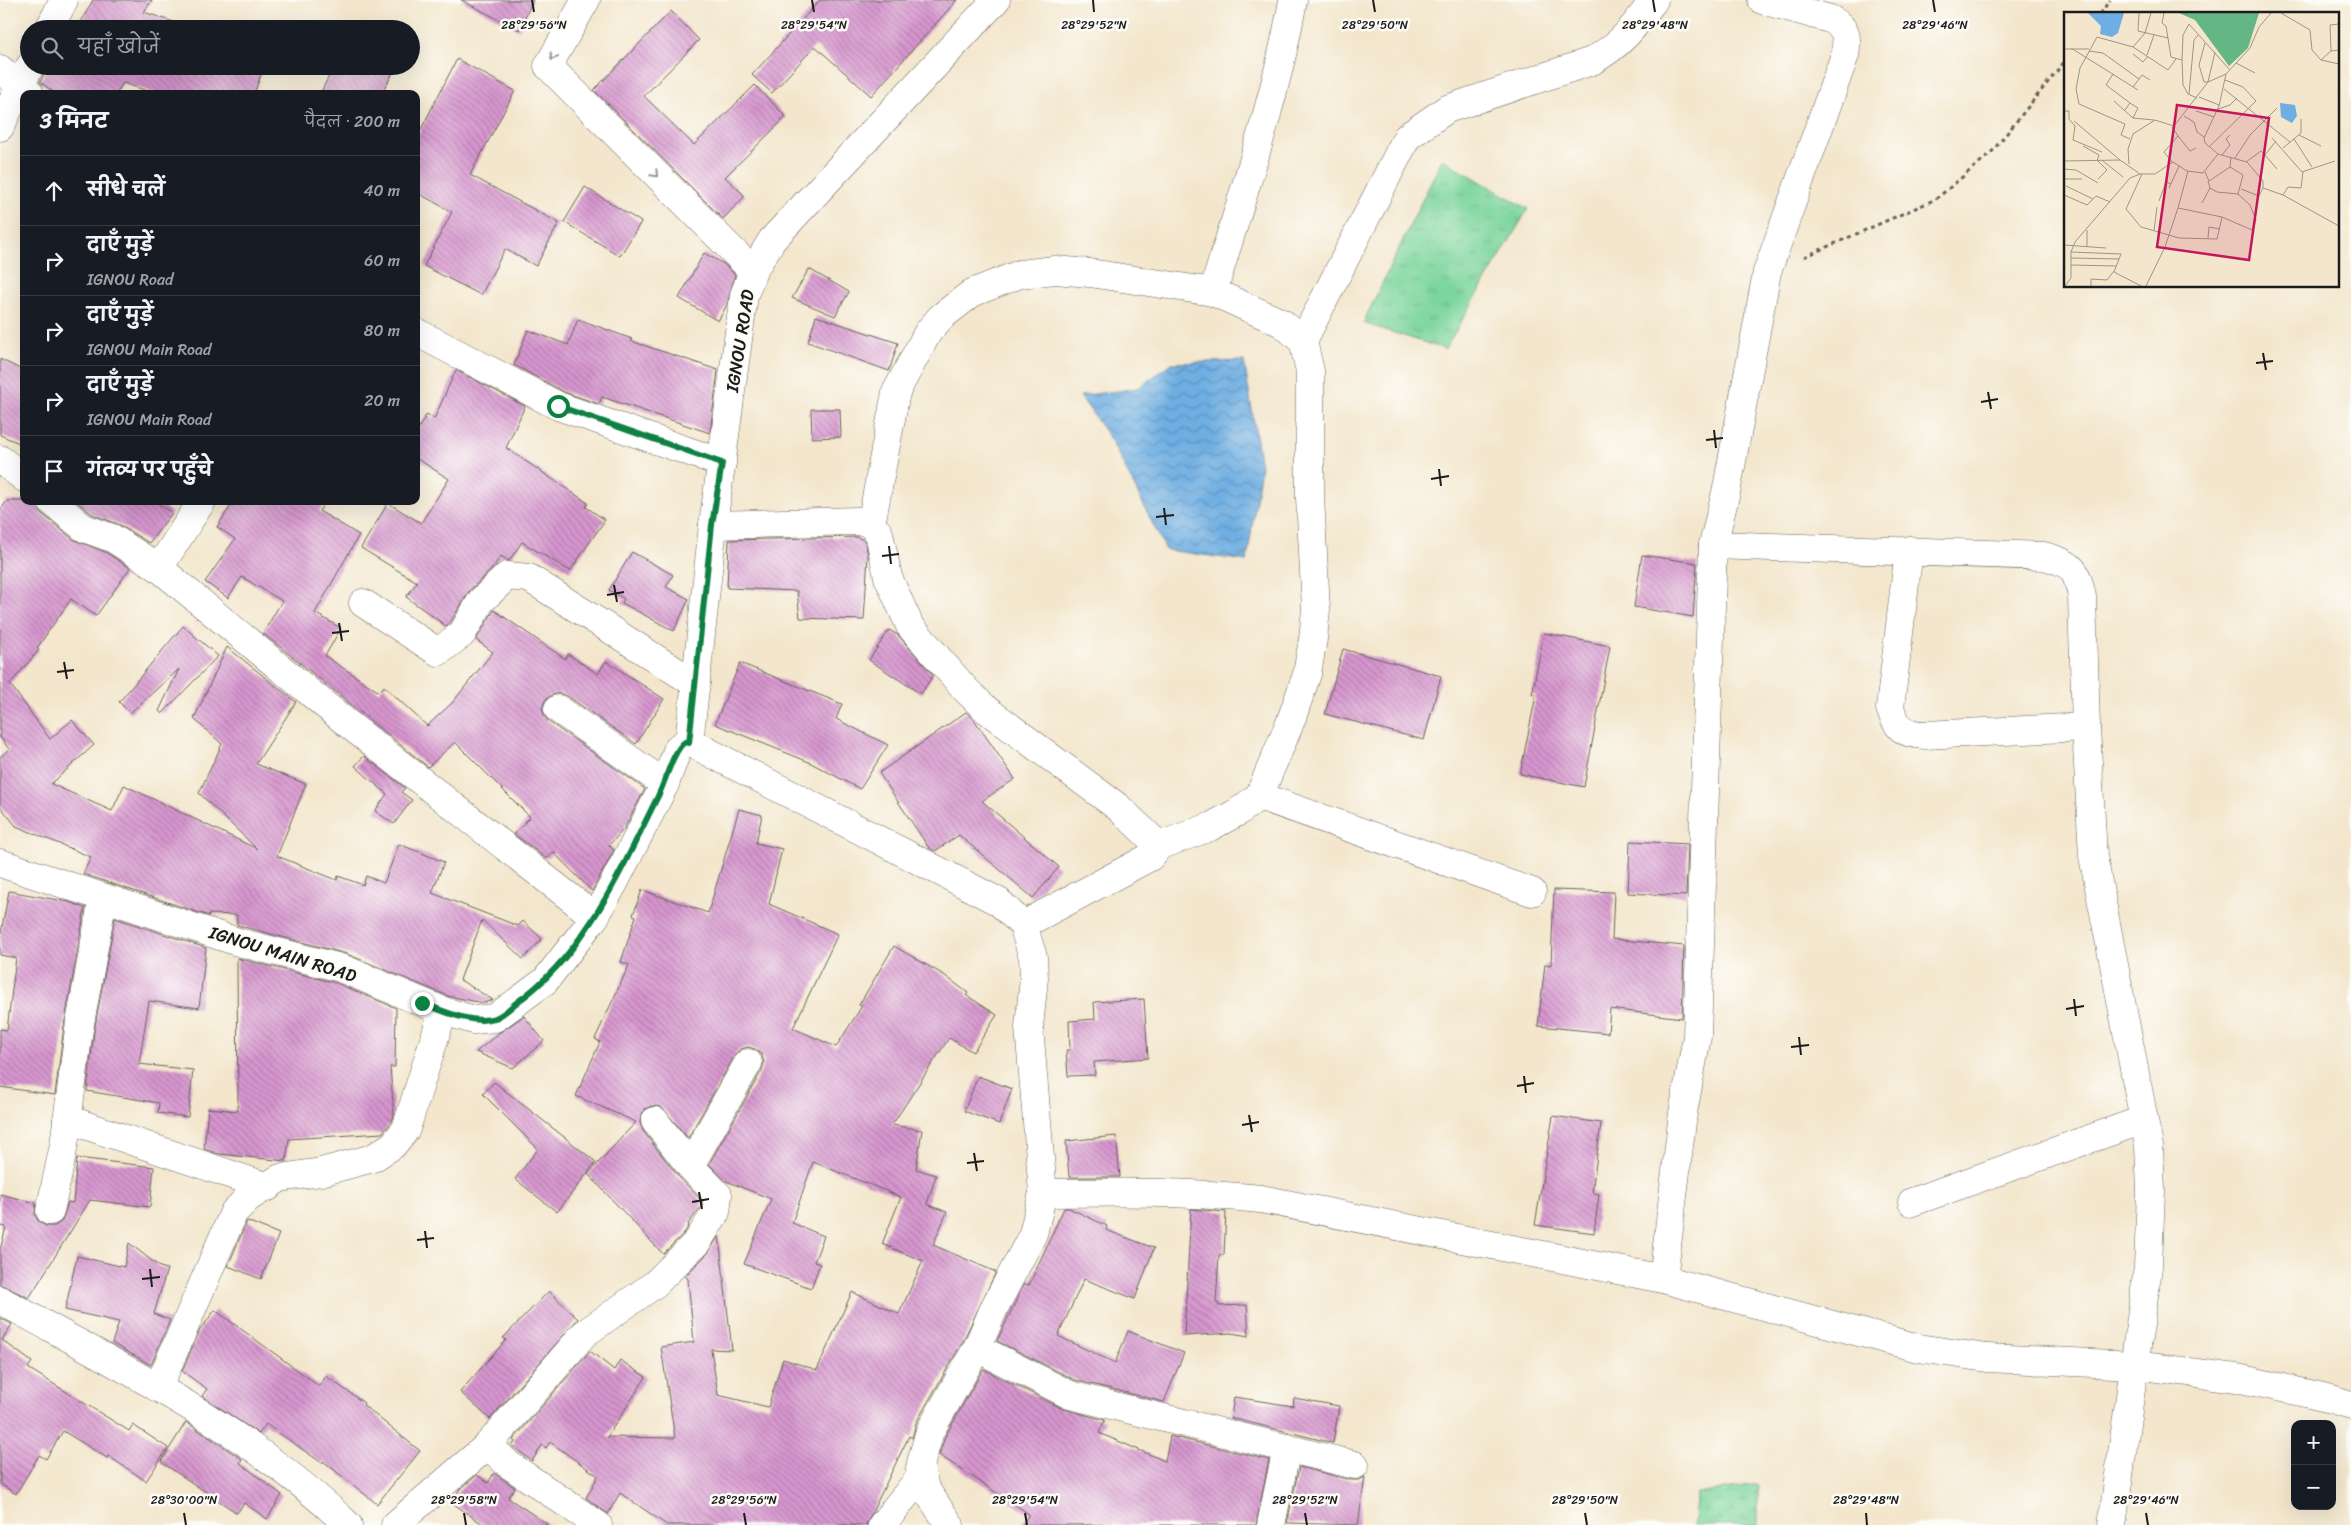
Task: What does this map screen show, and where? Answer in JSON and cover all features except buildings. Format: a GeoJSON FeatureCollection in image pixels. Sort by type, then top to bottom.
{"type":"FeatureCollection","features":[{"type":"Feature","properties":{"kind":"street"},"geometry":{"type":"LineString","coordinates":[[54,20],[64,0]]}},
{"type":"Feature","properties":{"kind":"street"},"geometry":{"type":"LineString","coordinates":[[586,0],[548,66],[753,271]]}},
{"type":"Feature","properties":{"kind":"street","name":"IGNOU ROAD"},"geometry":{"type":"LineString","coordinates":[[689,743],[712,525],[744,295],[753,271],[772,240],[996,0]]}},
{"type":"Feature","properties":{"kind":"street"},"geometry":{"type":"LineString","coordinates":[[1213,292],[1261,131],[1288,28],[1293,0]]}},
{"type":"Feature","properties":{"kind":"street"},"geometry":{"type":"LineString","coordinates":[[1303,340],[1407,137],[1447,109],[1592,61],[1611,50],[1628,35],[1654,0]]}},
{"type":"Feature","properties":{"kind":"street"},"geometry":{"type":"LineString","coordinates":[[1663,1279],[1683,1114],[1697,1037],[1714,545],[1727,488],[1767,272],[1848,42],[1846,31],[1838,23],[1830,19],[1762,0]]}},
{"type":"Feature","properties":{"kind":"street"},"geometry":{"type":"LineString","coordinates":[[0,127],[20,79]]}},
{"type":"Feature","properties":{"kind":"street"},"geometry":{"type":"LineString","coordinates":[[872,525],[896,392],[928,332],[941,317],[972,293],[1020,274],[1055,270],[1090,273],[1213,292],[1282,323],[1303,340],[1310,371],[1310,497],[1316,609],[1307,674],[1290,723],[1259,796],[1238,812],[1210,827],[1156,847],[1150,857],[1022,925]]}},
{"type":"Feature","properties":{"kind":"street"},"geometry":{"type":"LineString","coordinates":[[420,334],[558,406],[722,463]]}},
{"type":"Feature","properties":{"kind":"street"},"geometry":{"type":"LineString","coordinates":[[0,459],[20,475]]}},
{"type":"Feature","properties":{"kind":"street"},"geometry":{"type":"LineString","coordinates":[[57,505],[84,528],[112,538],[158,568],[347,723],[595,917]]}},
{"type":"Feature","properties":{"kind":"street"},"geometry":{"type":"LineString","coordinates":[[158,568],[199,505]]}},
{"type":"Feature","properties":{"kind":"street"},"geometry":{"type":"LineString","coordinates":[[712,525],[858,521],[872,525],[879,533],[888,577],[910,626],[966,691],[987,710],[1119,808],[1152,837],[1156,847]]}},
{"type":"Feature","properties":{"kind":"street"},"geometry":{"type":"LineString","coordinates":[[1714,545],[2044,556],[2070,566],[2078,576],[2082,597],[2086,727],[2096,883],[2143,1120],[2150,1146],[2148,1267],[2112,1525]]}},
{"type":"Feature","properties":{"kind":"street"},"geometry":{"type":"LineString","coordinates":[[1909,550],[1890,708],[1895,723],[1908,734],[1925,735],[2086,727]]}},
{"type":"Feature","properties":{"kind":"street"},"geometry":{"type":"LineString","coordinates":[[363,603],[438,652],[462,634],[481,601],[507,576],[529,578],[696,684]]}},
{"type":"Feature","properties":{"kind":"street"},"geometry":{"type":"LineString","coordinates":[[558,710],[665,784]]}},
{"type":"Feature","properties":{"kind":"street","name":"IGNOU MAIN ROAD"},"geometry":{"type":"LineString","coordinates":[[0,862],[238,942],[341,968],[443,1011],[474,1020],[495,1018],[545,981],[595,917],[665,784],[678,748],[685,742],[689,743]]}},
{"type":"Feature","properties":{"kind":"street"},"geometry":{"type":"LineString","coordinates":[[689,743],[999,902],[1022,925],[1033,957],[1034,978],[1029,1028],[1043,1193],[1033,1234],[995,1306],[977,1348],[930,1431],[922,1459],[922,1476],[925,1488],[950,1525]]}},
{"type":"Feature","properties":{"kind":"street"},"geometry":{"type":"LineString","coordinates":[[1259,796],[1532,892]]}},
{"type":"Feature","properties":{"kind":"street"},"geometry":{"type":"LineString","coordinates":[[50,1211],[68,1119],[78,1029],[103,898]]}},
{"type":"Feature","properties":{"kind":"street"},"geometry":{"type":"LineString","coordinates":[[158,1388],[234,1212],[248,1198],[280,1178],[321,1172],[373,1158],[392,1145],[406,1129],[443,1011]]}},
{"type":"Feature","properties":{"kind":"street"},"geometry":{"type":"LineString","coordinates":[[690,1166],[748,1063]]}},
{"type":"Feature","properties":{"kind":"street"},"geometry":{"type":"LineString","coordinates":[[68,1119],[268,1187]]}},
{"type":"Feature","properties":{"kind":"street"},"geometry":{"type":"LineString","coordinates":[[1912,1202],[2143,1120]]}},
{"type":"Feature","properties":{"kind":"street"},"geometry":{"type":"LineString","coordinates":[[395,1525],[488,1446],[584,1334],[655,1284],[697,1242],[716,1212],[718,1195],[690,1166],[655,1121]]}},
{"type":"Feature","properties":{"kind":"street"},"geometry":{"type":"LineString","coordinates":[[1043,1193],[1151,1191],[1261,1199],[1663,1279],[1918,1348],[1987,1358],[2134,1365],[2237,1378],[2351,1405]]}},
{"type":"Feature","properties":{"kind":"street"},"geometry":{"type":"LineString","coordinates":[[0,1300],[158,1388],[253,1446],[348,1525]]}},
{"type":"Feature","properties":{"kind":"street"},"geometry":{"type":"LineString","coordinates":[[977,1348],[1070,1395],[1355,1465]]}},
{"type":"Feature","properties":{"kind":"street"},"geometry":{"type":"LineString","coordinates":[[488,1446],[508,1464],[598,1525]]}},
{"type":"Feature","properties":{"kind":"street"},"geometry":{"type":"LineString","coordinates":[[1271,1525],[1287,1448]]}},
{"type":"Feature","properties":{"kind":"street"},"geometry":{"type":"LineString","coordinates":[[882,1525],[922,1476]]}},
{"type":"Feature","properties":{"kind":"path"},"geometry":{"type":"LineString","coordinates":[[2101,12],[2110,0]]}},
{"type":"Feature","properties":{"kind":"path"},"geometry":{"type":"LineString","coordinates":[[1767,272],[1936,199],[1991,153],[2064,62]]}},
{"type":"Feature","properties":{"kind":"green space"},"geometry":{"type":"Polygon","coordinates":[[[1442,159],[1528,209],[1445,349],[1363,323],[1442,159]]]}},
{"type":"Feature","properties":{"kind":"green space"},"geometry":{"type":"Polygon","coordinates":[[[1758,1484],[1758,1525],[1693,1525],[1697,1493],[1758,1484]]]}},
{"type":"Feature","properties":{"kind":"water"},"geometry":{"type":"Polygon","coordinates":[[[1244,361],[1261,466],[1247,561],[1166,550],[1111,440],[1080,396],[1138,388],[1172,363],[1244,361]]]}},
{"type":"Feature","properties":{"kind":"route"},"geometry":{"type":"LineString","coordinates":[[422,1003],[474,1020],[495,1018],[545,981],[595,917],[665,784],[678,748],[685,742],[689,743],[712,525],[722,463],[558,406]]}}]}
